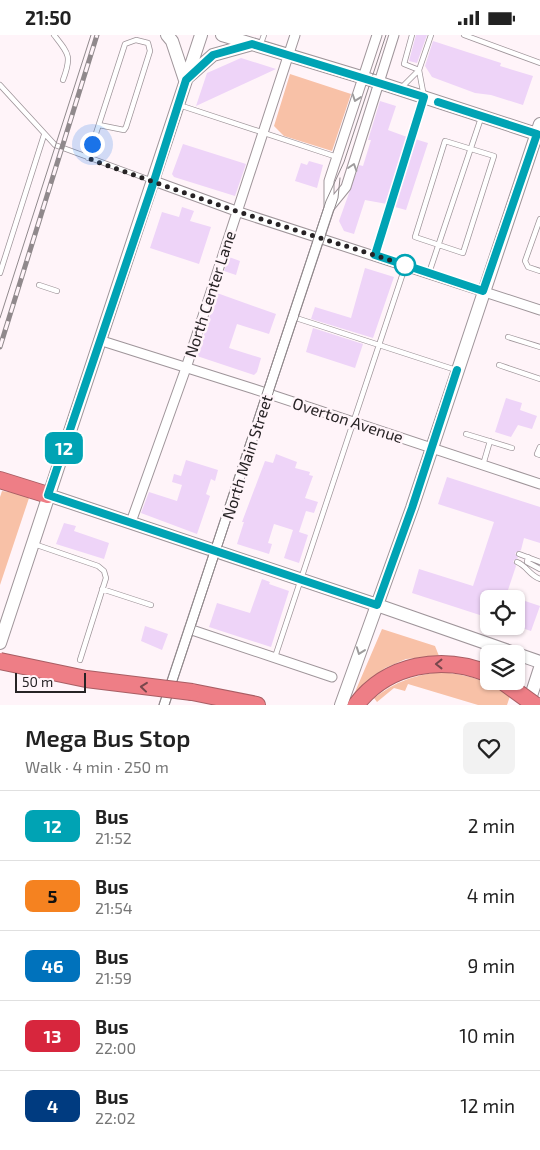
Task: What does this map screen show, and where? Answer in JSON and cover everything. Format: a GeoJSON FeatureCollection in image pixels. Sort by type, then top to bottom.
{"type":"FeatureCollection","features":[{"type":"Feature","properties":{"kind":"highway"},"geometry":{"type":"LineString","coordinates":[[7,482],[48,495]]}},
{"type":"Feature","properties":{"kind":"highway"},"geometry":{"type":"LineString","coordinates":[[0,661],[86,679],[192,692],[258,705]]}},
{"type":"Feature","properties":{"kind":"highway"},"geometry":{"type":"LineString","coordinates":[[356,705],[374,685],[383,679],[394,673],[418,666],[445,664],[480,671]]}},
{"type":"Feature","properties":{"kind":"highway"},"geometry":{"type":"LineString","coordinates":[[514,690],[535,705]]}},
{"type":"Feature","properties":{"kind":"street"},"geometry":{"type":"LineString","coordinates":[[167,35],[172,41],[186,80]]}},
{"type":"Feature","properties":{"kind":"street"},"geometry":{"type":"LineString","coordinates":[[0,643],[201,35]]}},
{"type":"Feature","properties":{"kind":"street"},"geometry":{"type":"LineString","coordinates":[[222,35],[258,42],[288,55],[482,116],[539,131],[483,291],[432,448],[341,705]]}},
{"type":"Feature","properties":{"kind":"street","name":"North Center Lane"},"geometry":{"type":"LineString","coordinates":[[130,522],[186,368],[294,35]]}},
{"type":"Feature","properties":{"kind":"street","name":"North Main Street"},"geometry":{"type":"LineString","coordinates":[[164,705],[320,237],[329,208],[329,181],[377,35]]}},
{"type":"Feature","properties":{"kind":"street","name":"North Main Street"},"geometry":{"type":"LineString","coordinates":[[329,208],[346,187],[394,35]]}},
{"type":"Feature","properties":{"kind":"street"},"geometry":{"type":"LineString","coordinates":[[186,80],[213,55],[258,42]]}},
{"type":"Feature","properties":{"kind":"street"},"geometry":{"type":"LineString","coordinates":[[154,181],[236,211],[540,310]]}},
{"type":"Feature","properties":{"kind":"street","name":"Overton Avenue"},"geometry":{"type":"LineString","coordinates":[[99,341],[268,394],[540,484]]}},
{"type":"Feature","properties":{"kind":"street"},"geometry":{"type":"LineString","coordinates":[[48,495],[377,605],[540,662]]}},
{"type":"Feature","properties":{"kind":"street"},"geometry":{"type":"LineString","coordinates":[[189,629],[332,677]]}},
{"type":"Feature","properties":{"kind":"street"},"geometry":{"type":"LineString","coordinates":[[528,705],[540,668]]}},
{"type":"Feature","properties":{"kind":"lane"},"geometry":{"type":"LineString","coordinates":[[54,35],[69,54],[69,64],[62,79]]}},
{"type":"Feature","properties":{"kind":"lane"},"geometry":{"type":"LineString","coordinates":[[412,35],[404,64],[419,70]]}},
{"type":"Feature","properties":{"kind":"lane"},"geometry":{"type":"LineString","coordinates":[[400,89],[419,70],[431,35]]}},
{"type":"Feature","properties":{"kind":"lane"},"geometry":{"type":"LineString","coordinates":[[464,35],[540,63]]}},
{"type":"Feature","properties":{"kind":"lane"},"geometry":{"type":"LineString","coordinates":[[88,158],[125,43],[136,40],[148,43],[150,51],[126,127],[124,130],[118,131],[99,125]]}},
{"type":"Feature","properties":{"kind":"lane"},"geometry":{"type":"LineString","coordinates":[[411,138],[424,97],[419,70]]}},
{"type":"Feature","properties":{"kind":"lane"},"geometry":{"type":"LineString","coordinates":[[0,85],[55,145],[154,181]]}},
{"type":"Feature","properties":{"kind":"lane"},"geometry":{"type":"LineString","coordinates":[[178,104],[336,157]]}},
{"type":"Feature","properties":{"kind":"lane"},"geometry":{"type":"LineString","coordinates":[[429,273],[482,116]]}},
{"type":"Feature","properties":{"kind":"lane"},"geometry":{"type":"LineString","coordinates":[[0,273],[44,135]]}},
{"type":"Feature","properties":{"kind":"lane"},"geometry":{"type":"LineString","coordinates":[[445,141],[494,156],[463,253],[439,245],[415,237],[445,141]]}},
{"type":"Feature","properties":{"kind":"lane"},"geometry":{"type":"LineString","coordinates":[[375,255],[391,205]]}},
{"type":"Feature","properties":{"kind":"lane"},"geometry":{"type":"LineString","coordinates":[[540,219],[525,261],[528,267],[540,271]]}},
{"type":"Feature","properties":{"kind":"lane"},"geometry":{"type":"LineString","coordinates":[[274,657],[405,265]]}},
{"type":"Feature","properties":{"kind":"lane"},"geometry":{"type":"LineString","coordinates":[[39,285],[57,291]]}},
{"type":"Feature","properties":{"kind":"lane"},"geometry":{"type":"LineString","coordinates":[[293,317],[457,370]]}},
{"type":"Feature","properties":{"kind":"lane"},"geometry":{"type":"LineString","coordinates":[[508,337],[540,347]]}},
{"type":"Feature","properties":{"kind":"lane"},"geometry":{"type":"LineString","coordinates":[[499,365],[540,379]]}},
{"type":"Feature","properties":{"kind":"lane"},"geometry":{"type":"LineString","coordinates":[[466,434],[512,448]]}},
{"type":"Feature","properties":{"kind":"lane"},"geometry":{"type":"LineString","coordinates":[[483,465],[490,441]]}},
{"type":"Feature","properties":{"kind":"lane"},"geometry":{"type":"LineString","coordinates":[[540,447],[537,455],[540,455]]}},
{"type":"Feature","properties":{"kind":"lane"},"geometry":{"type":"LineString","coordinates":[[32,544],[98,566],[104,571],[106,578],[80,660]]}},
{"type":"Feature","properties":{"kind":"lane"},"geometry":{"type":"LineString","coordinates":[[519,554],[527,562],[540,569]]}},
{"type":"Feature","properties":{"kind":"lane"},"geometry":{"type":"LineString","coordinates":[[517,562],[540,561]]}},
{"type":"Feature","properties":{"kind":"lane"},"geometry":{"type":"LineString","coordinates":[[527,562],[529,573],[540,579]]}},
{"type":"Feature","properties":{"kind":"lane"},"geometry":{"type":"LineString","coordinates":[[102,589],[151,605]]}},
{"type":"Feature","properties":{"kind":"shaded area"},"geometry":{"type":"Polygon","coordinates":[[[290,74],[351,94],[332,151],[284,136],[274,126],[290,74]]]}},
{"type":"Feature","properties":{"kind":"shaded area"},"geometry":{"type":"Polygon","coordinates":[[[2,491],[23,494],[29,498],[0,585],[0,497],[2,491]]]}},
{"type":"Feature","properties":{"kind":"shaded area"},"geometry":{"type":"Polygon","coordinates":[[[382,629],[435,646],[439,656],[406,659],[385,668],[355,692],[382,629]]]}},
{"type":"Feature","properties":{"kind":"shaded area"},"geometry":{"type":"Polygon","coordinates":[[[440,672],[469,677],[480,680],[480,690],[499,690],[510,696],[507,705],[478,705],[408,684],[405,691],[394,688],[377,702],[374,698],[390,687],[421,675],[440,672]]]}},
{"type":"Feature","properties":{"kind":"building"},"geometry":{"type":"Polygon","coordinates":[[[416,35],[427,35],[417,63],[409,61],[416,35]]]}},
{"type":"Feature","properties":{"kind":"building"},"geometry":{"type":"Polygon","coordinates":[[[433,41],[501,63],[500,66],[533,76],[523,105],[491,95],[475,93],[432,77],[425,66],[433,41]]]}},
{"type":"Feature","properties":{"kind":"building"},"geometry":{"type":"Polygon","coordinates":[[[241,58],[276,69],[196,106],[207,73],[241,58]]]}},
{"type":"Feature","properties":{"kind":"building"},"geometry":{"type":"Polygon","coordinates":[[[380,101],[396,106],[388,130],[407,137],[409,142],[415,139],[428,143],[406,210],[395,207],[392,201],[387,204],[365,200],[354,234],[344,231],[339,221],[359,165],[363,166],[371,140],[368,140],[380,101]]]}},
{"type":"Feature","properties":{"kind":"building"},"geometry":{"type":"Polygon","coordinates":[[[183,144],[246,164],[235,196],[174,177],[172,174],[183,144]]]}},
{"type":"Feature","properties":{"kind":"building"},"geometry":{"type":"Polygon","coordinates":[[[309,161],[323,165],[317,188],[295,181],[301,163],[307,165],[309,161]]]}},
{"type":"Feature","properties":{"kind":"building"},"geometry":{"type":"Polygon","coordinates":[[[182,207],[194,211],[190,221],[211,227],[199,264],[150,248],[162,212],[179,217],[182,207]]]}},
{"type":"Feature","properties":{"kind":"building"},"geometry":{"type":"Polygon","coordinates":[[[229,257],[240,261],[236,275],[224,271],[229,257]]]}},
{"type":"Feature","properties":{"kind":"building"},"geometry":{"type":"Polygon","coordinates":[[[365,268],[394,277],[373,338],[311,319],[315,307],[351,318],[365,268]]]}},
{"type":"Feature","properties":{"kind":"building"},"geometry":{"type":"Polygon","coordinates":[[[217,293],[276,314],[269,334],[237,324],[229,348],[261,358],[257,372],[254,375],[197,356],[217,293]]]}},
{"type":"Feature","properties":{"kind":"building"},"geometry":{"type":"Polygon","coordinates":[[[313,328],[363,344],[355,368],[306,352],[313,328]]]}},
{"type":"Feature","properties":{"kind":"building"},"geometry":{"type":"Polygon","coordinates":[[[506,398],[522,403],[520,410],[537,416],[532,429],[518,425],[511,437],[495,432],[506,398]]]}},
{"type":"Feature","properties":{"kind":"building"},"geometry":{"type":"Polygon","coordinates":[[[276,454],[297,462],[295,468],[310,472],[309,475],[313,476],[305,498],[318,502],[314,513],[306,511],[299,532],[308,535],[299,563],[284,558],[293,530],[274,524],[268,543],[272,544],[269,554],[237,544],[244,522],[242,522],[265,461],[273,463],[276,454]]]}},
{"type":"Feature","properties":{"kind":"building"},"geometry":{"type":"Polygon","coordinates":[[[186,460],[218,470],[215,481],[211,479],[206,494],[210,496],[197,534],[141,513],[149,492],[177,501],[182,485],[172,482],[174,474],[181,476],[186,460]]]}},
{"type":"Feature","properties":{"kind":"building"},"geometry":{"type":"Polygon","coordinates":[[[447,477],[540,507],[540,543],[524,538],[521,550],[515,553],[518,558],[513,561],[516,566],[508,590],[480,590],[480,615],[412,593],[419,569],[473,586],[494,522],[438,504],[447,477]]]}},
{"type":"Feature","properties":{"kind":"building"},"geometry":{"type":"Polygon","coordinates":[[[64,523],[76,526],[74,531],[109,543],[104,559],[56,544],[64,523]]]}},
{"type":"Feature","properties":{"kind":"building"},"geometry":{"type":"Polygon","coordinates":[[[262,579],[270,582],[269,584],[289,591],[271,647],[209,627],[217,603],[250,613],[262,579]]]}},
{"type":"Feature","properties":{"kind":"building"},"geometry":{"type":"Polygon","coordinates":[[[525,601],[540,606],[531,631],[525,629],[525,601]]]}},
{"type":"Feature","properties":{"kind":"building"},"geometry":{"type":"Polygon","coordinates":[[[145,626],[168,634],[162,650],[141,641],[145,626]]]}},
{"type":"Feature","properties":{"kind":"tram line"},"geometry":{"type":"LineString","coordinates":[[0,318],[91,35]]}},
{"type":"Feature","properties":{"kind":"tram line"},"geometry":{"type":"LineString","coordinates":[[159,705],[326,201],[344,162],[386,35]]}},
{"type":"Feature","properties":{"kind":"tram line"},"geometry":{"type":"LineString","coordinates":[[169,705],[338,198],[340,178]]}},
{"type":"Feature","properties":{"kind":"railway"},"geometry":{"type":"LineString","coordinates":[[0,347],[97,35]]}},
{"type":"Feature","properties":{"kind":"bus line","name":"12"},"geometry":{"type":"LineString","coordinates":[[438,102],[537,134],[483,291],[375,255],[424,97],[252,44],[228,49],[213,55],[186,80],[133,245],[48,495],[377,605],[412,508],[457,370]]}},
{"type":"Feature","properties":{"kind":"route"},"geometry":{"type":"LineString","coordinates":[[92,144],[88,158],[100,163],[236,211],[405,265]]}}]}
